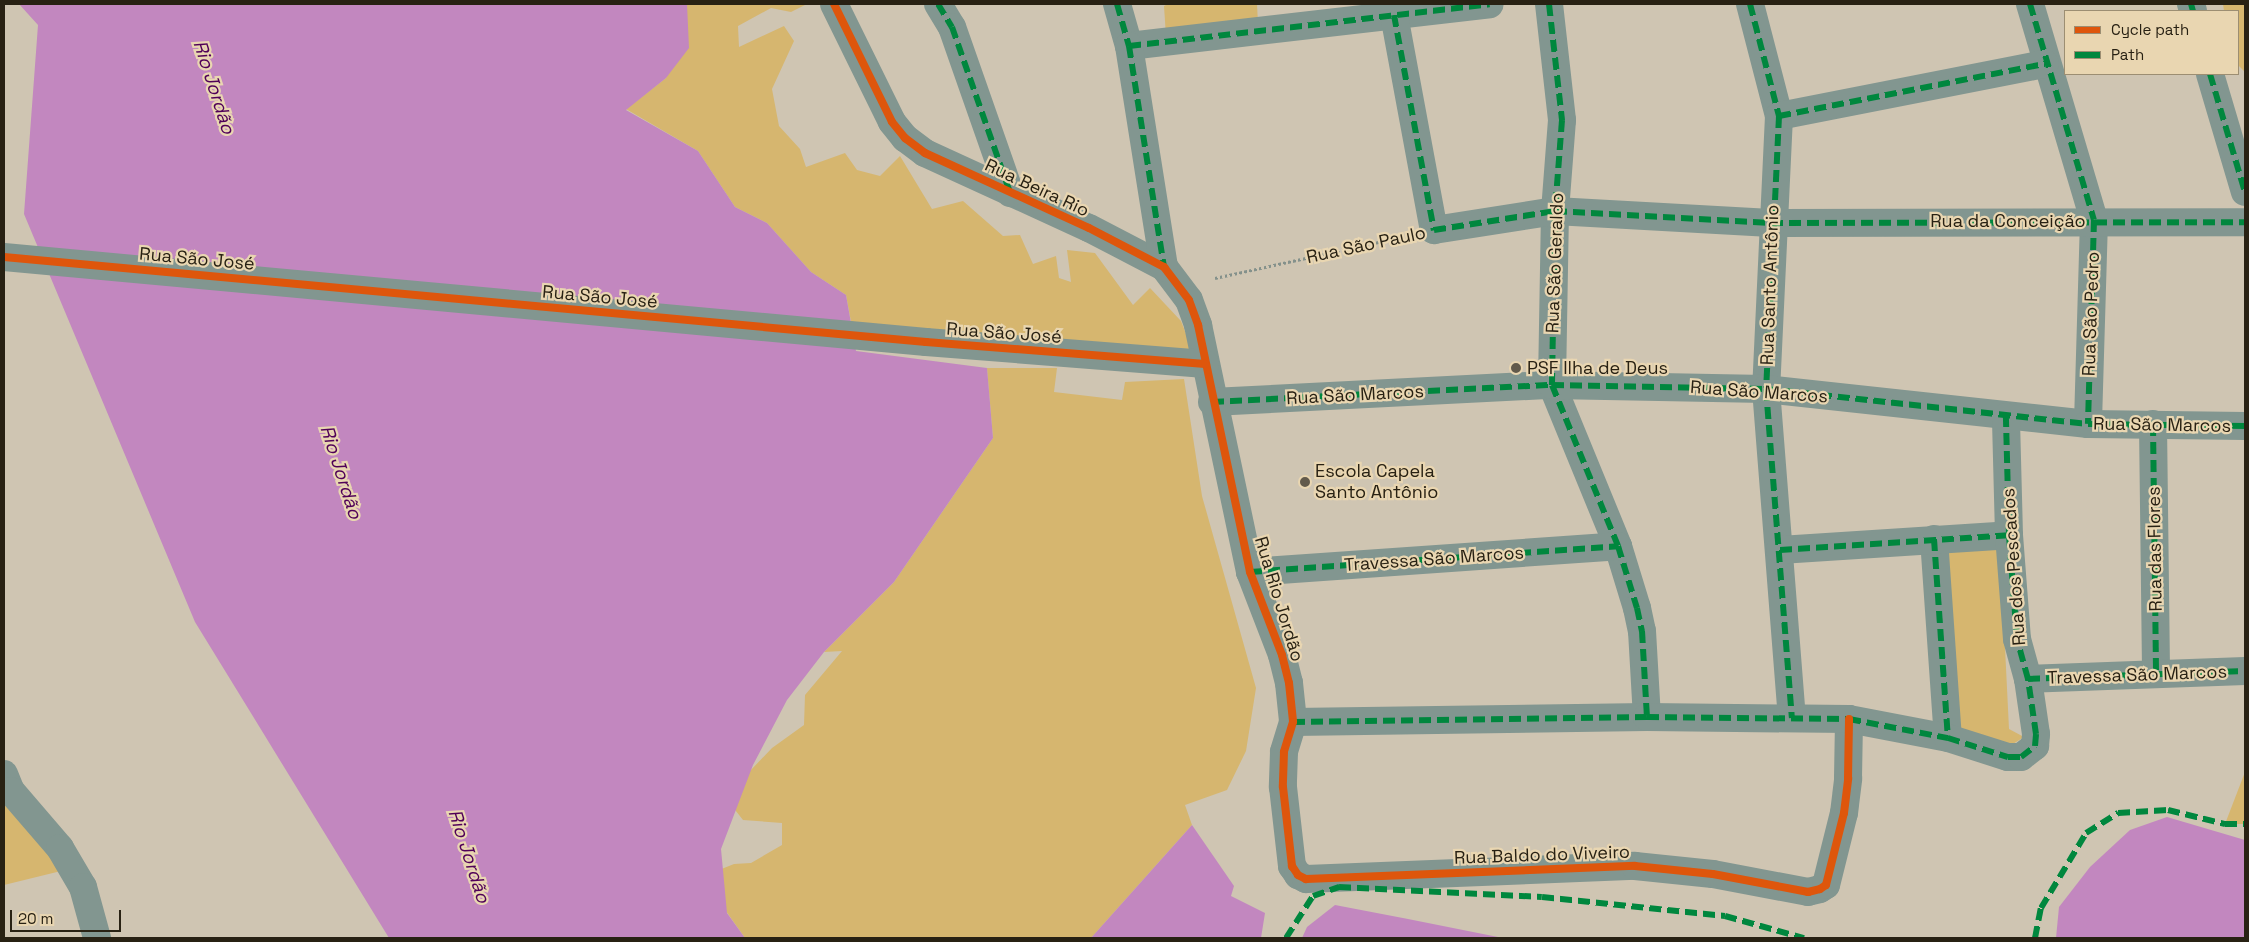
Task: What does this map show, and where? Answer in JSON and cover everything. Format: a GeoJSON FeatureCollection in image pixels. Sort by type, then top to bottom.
{"type":"FeatureCollection","features":[{"type":"Feature","properties":{"kind":"street","name":"Rua Beira Rio"},"geometry":{"type":"LineString","coordinates":[[834,4],[892,122],[904,138],[925,153],[1089,228],[1171,277],[1189,300],[1198,325],[1200,364],[1212,402]]}},
{"type":"Feature","properties":{"kind":"street"},"geometry":{"type":"LineString","coordinates":[[938,4],[952,27],[1010,193]]}},
{"type":"Feature","properties":{"kind":"street"},"geometry":{"type":"LineString","coordinates":[[1118,4],[1129,46],[1171,277]]}},
{"type":"Feature","properties":{"kind":"street"},"geometry":{"type":"LineString","coordinates":[[1129,46],[1490,4]]}},
{"type":"Feature","properties":{"kind":"street","name":"Rua São Geraldo"},"geometry":{"type":"LineString","coordinates":[[1549,4],[1562,120],[1555,211],[1552,385],[1618,546],[1642,631],[1647,717]]}},
{"type":"Feature","properties":{"kind":"street","name":"Rua Santo Antônio"},"geometry":{"type":"LineString","coordinates":[[1750,4],[1779,116],[1771,223],[1766,389],[1792,718]]}},
{"type":"Feature","properties":{"kind":"street","name":"Rua São Pedro"},"geometry":{"type":"LineString","coordinates":[[2030,4],[2046,64],[2094,220],[2088,424]]}},
{"type":"Feature","properties":{"kind":"street"},"geometry":{"type":"LineString","coordinates":[[1394,15],[1434,230]]}},
{"type":"Feature","properties":{"kind":"street"},"geometry":{"type":"LineString","coordinates":[[1779,116],[2046,64]]}},
{"type":"Feature","properties":{"kind":"street"},"geometry":{"type":"LineString","coordinates":[[2210,75],[2245,192]]}},
{"type":"Feature","properties":{"kind":"street","name":"Rua São Paulo"},"geometry":{"type":"LineString","coordinates":[[1434,230],[1555,211],[1771,223]]}},
{"type":"Feature","properties":{"kind":"street","name":"Rua da Conceição"},"geometry":{"type":"LineString","coordinates":[[1771,223],[2094,220],[2245,222]]}},
{"type":"Feature","properties":{"kind":"street","name":"Rua São José"},"geometry":{"type":"LineString","coordinates":[[7,257],[907,340],[1200,364]]}},
{"type":"Feature","properties":{"kind":"street","name":"Rua São Marcos"},"geometry":{"type":"LineString","coordinates":[[1212,402],[1552,385],[1766,389],[2088,424],[2245,426]]}},
{"type":"Feature","properties":{"kind":"street","name":"Rua Rio Jordão"},"geometry":{"type":"LineString","coordinates":[[1212,402],[1250,572],[1282,655],[1294,722],[1284,752],[1283,787],[1292,866]]}},
{"type":"Feature","properties":{"kind":"street","name":"Rua dos Pescados"},"geometry":{"type":"LineString","coordinates":[[1948,738],[2008,757],[2021,757],[2035,746],[2028,679],[2017,638],[2009,535],[2006,416]]}},
{"type":"Feature","properties":{"kind":"street","name":"Rua das Flores"},"geometry":{"type":"LineString","coordinates":[[2153,424],[2156,674]]}},
{"type":"Feature","properties":{"kind":"street"},"geometry":{"type":"LineString","coordinates":[[1780,550],[2009,535]]}},
{"type":"Feature","properties":{"kind":"street"},"geometry":{"type":"LineString","coordinates":[[1294,722],[1647,717],[1792,718],[1849,720],[1948,738],[1934,539]]}},
{"type":"Feature","properties":{"kind":"street","name":"Travessa São Marcos"},"geometry":{"type":"LineString","coordinates":[[1250,572],[1618,546]]}},
{"type":"Feature","properties":{"kind":"street","name":"Travessa São Marcos"},"geometry":{"type":"LineString","coordinates":[[2028,679],[2245,671]]}},
{"type":"Feature","properties":{"kind":"street","name":"Rua Baldo do Viveiro"},"geometry":{"type":"LineString","coordinates":[[1292,866],[1298,875],[1306,878],[1635,866],[1713,874],[1808,892],[1826,885],[1844,813],[1848,778],[1849,720]]}},
{"type":"Feature","properties":{"kind":"street"},"geometry":{"type":"LineString","coordinates":[[4,774],[11,791],[60,848],[83,887],[97,938]]}},
{"type":"Feature","properties":{"kind":"shaded area"},"geometry":{"type":"Polygon","coordinates":[[[687,4],[807,4],[791,12],[771,8],[738,26],[739,47],[784,26],[794,41],[772,89],[779,126],[800,149],[806,167],[845,153],[857,170],[880,176],[900,156],[932,209],[963,201],[1003,236],[1020,235],[1033,264],[1056,256],[1059,278],[1071,282],[1067,250],[1095,253],[1133,305],[1150,288],[1181,321],[1195,357],[852,327],[846,295],[811,272],[767,223],[735,207],[698,151],[626,109],[666,78],[687,4]]]}},
{"type":"Feature","properties":{"kind":"shaded area"},"geometry":{"type":"Polygon","coordinates":[[[1168,4],[1257,4],[1258,24],[1166,36],[1164,6],[1168,4]]]}},
{"type":"Feature","properties":{"kind":"shaded area"},"geometry":{"type":"Polygon","coordinates":[[[2223,4],[2245,4],[2245,72],[2239,66],[2239,10],[2224,10],[2223,4]]]}},
{"type":"Feature","properties":{"kind":"shaded area"},"geometry":{"type":"Polygon","coordinates":[[[987,368],[1057,368],[1054,392],[1122,400],[1125,382],[1184,379],[1202,496],[1256,688],[1246,751],[1227,790],[1185,805],[1192,825],[1091,938],[745,938],[709,887],[709,874],[734,864],[751,863],[782,845],[782,823],[743,820],[725,797],[772,748],[804,725],[805,695],[842,651],[824,652],[894,582],[993,438],[987,368]]]}},
{"type":"Feature","properties":{"kind":"shaded area"},"geometry":{"type":"Polygon","coordinates":[[[2006,545],[2004,627],[2009,729],[2024,737],[2005,749],[1952,735],[1940,553],[2006,545]]]}},
{"type":"Feature","properties":{"kind":"shaded area"},"geometry":{"type":"Polygon","coordinates":[[[2245,772],[2245,824],[2225,824],[2245,772]]]}},
{"type":"Feature","properties":{"kind":"shaded area"},"geometry":{"type":"Polygon","coordinates":[[[4,799],[61,871],[4,885],[4,799]]]}},
{"type":"Feature","properties":{"kind":"water","name":"Rio Jordão"},"geometry":{"type":"Polygon","coordinates":[[[19,4],[687,4],[689,48],[666,78],[626,110],[698,151],[735,207],[767,223],[811,272],[846,295],[856,351],[987,368],[993,438],[894,582],[824,652],[787,700],[753,765],[721,849],[727,913],[745,938],[389,938],[195,622],[24,214],[38,25],[19,4]]]}},
{"type":"Feature","properties":{"kind":"water"},"geometry":{"type":"Polygon","coordinates":[[[2167,817],[2245,840],[2245,938],[2056,938],[2059,907],[2090,867],[2130,830],[2167,817]]]}},
{"type":"Feature","properties":{"kind":"water"},"geometry":{"type":"Polygon","coordinates":[[[1192,825],[1234,886],[1231,896],[1265,913],[1261,938],[1091,938],[1192,825]]]}},
{"type":"Feature","properties":{"kind":"water"},"geometry":{"type":"Polygon","coordinates":[[[1335,905],[1503,938],[1302,938],[1307,927],[1335,905]]]}},
{"type":"Feature","properties":{"kind":"marked path"},"geometry":{"type":"LineString","coordinates":[[938,4],[952,27],[1010,193]]}},
{"type":"Feature","properties":{"kind":"marked path"},"geometry":{"type":"LineString","coordinates":[[1117,4],[1129,46],[1490,4]]}},
{"type":"Feature","properties":{"kind":"marked path"},"geometry":{"type":"LineString","coordinates":[[1549,4],[1562,120],[1555,211],[1552,385],[1618,546],[1637,608],[1642,631],[1647,717]]}},
{"type":"Feature","properties":{"kind":"marked path"},"geometry":{"type":"LineString","coordinates":[[1750,4],[1779,116],[1766,389],[1792,718]]}},
{"type":"Feature","properties":{"kind":"marked path"},"geometry":{"type":"LineString","coordinates":[[2030,4],[2094,220],[2088,424]]}},
{"type":"Feature","properties":{"kind":"marked path"},"geometry":{"type":"LineString","coordinates":[[2191,4],[2193,10]]}},
{"type":"Feature","properties":{"kind":"marked path"},"geometry":{"type":"LineString","coordinates":[[1394,15],[1434,230],[1555,211],[1771,223],[2245,222]]}},
{"type":"Feature","properties":{"kind":"marked path"},"geometry":{"type":"LineString","coordinates":[[1129,46],[1164,267]]}},
{"type":"Feature","properties":{"kind":"marked path"},"geometry":{"type":"LineString","coordinates":[[1779,116],[2045,64]]}},
{"type":"Feature","properties":{"kind":"marked path"},"geometry":{"type":"LineString","coordinates":[[2210,75],[2245,192]]}},
{"type":"Feature","properties":{"kind":"marked path"},"geometry":{"type":"LineString","coordinates":[[1212,402],[1552,385],[1766,389],[2088,424],[2245,426]]}},
{"type":"Feature","properties":{"kind":"marked path"},"geometry":{"type":"LineString","coordinates":[[1293,722],[1647,717],[1849,719],[1948,738],[2008,757],[2021,757],[2035,746],[2036,734],[2028,679],[2017,639],[2009,535],[2006,417]]}},
{"type":"Feature","properties":{"kind":"marked path"},"geometry":{"type":"LineString","coordinates":[[2153,424],[2156,674]]}},
{"type":"Feature","properties":{"kind":"marked path"},"geometry":{"type":"LineString","coordinates":[[1780,550],[2009,535]]}},
{"type":"Feature","properties":{"kind":"marked path"},"geometry":{"type":"LineString","coordinates":[[1934,539],[1948,738]]}},
{"type":"Feature","properties":{"kind":"marked path"},"geometry":{"type":"LineString","coordinates":[[1250,572],[1618,546]]}},
{"type":"Feature","properties":{"kind":"marked path"},"geometry":{"type":"LineString","coordinates":[[2028,679],[2245,671]]}},
{"type":"Feature","properties":{"kind":"marked path"},"geometry":{"type":"LineString","coordinates":[[2035,938],[2041,908],[2086,833],[2118,813],[2168,810],[2225,824],[2245,824]]}},
{"type":"Feature","properties":{"kind":"marked path"},"geometry":{"type":"LineString","coordinates":[[1286,938],[1313,896],[1339,887],[1542,897],[1725,916],[1804,938]]}},
{"type":"Feature","properties":{"kind":"cycle path"},"geometry":{"type":"LineString","coordinates":[[834,4],[892,122],[905,138],[925,153],[1089,228],[1164,267],[1189,300],[1198,325],[1250,572],[1282,655],[1289,683],[1293,722],[1284,752],[1283,787],[1292,866],[1298,875],[1306,879],[1635,866],[1713,874],[1808,892],[1820,889],[1826,885],[1844,813],[1848,778],[1849,719]]}},
{"type":"Feature","properties":{"kind":"cycle path"},"geometry":{"type":"LineString","coordinates":[[4,257],[926,342],[1205,364]]}},
{"type":"Feature","properties":{"kind":"place","name":"PSF Ilha de Deus"},"geometry":{"type":"Point","coordinates":[1516,368]}},
{"type":"Feature","properties":{"kind":"place","name":"Escola Capela Santo Antônio"},"geometry":{"type":"Point","coordinates":[1305,482]}}]}
